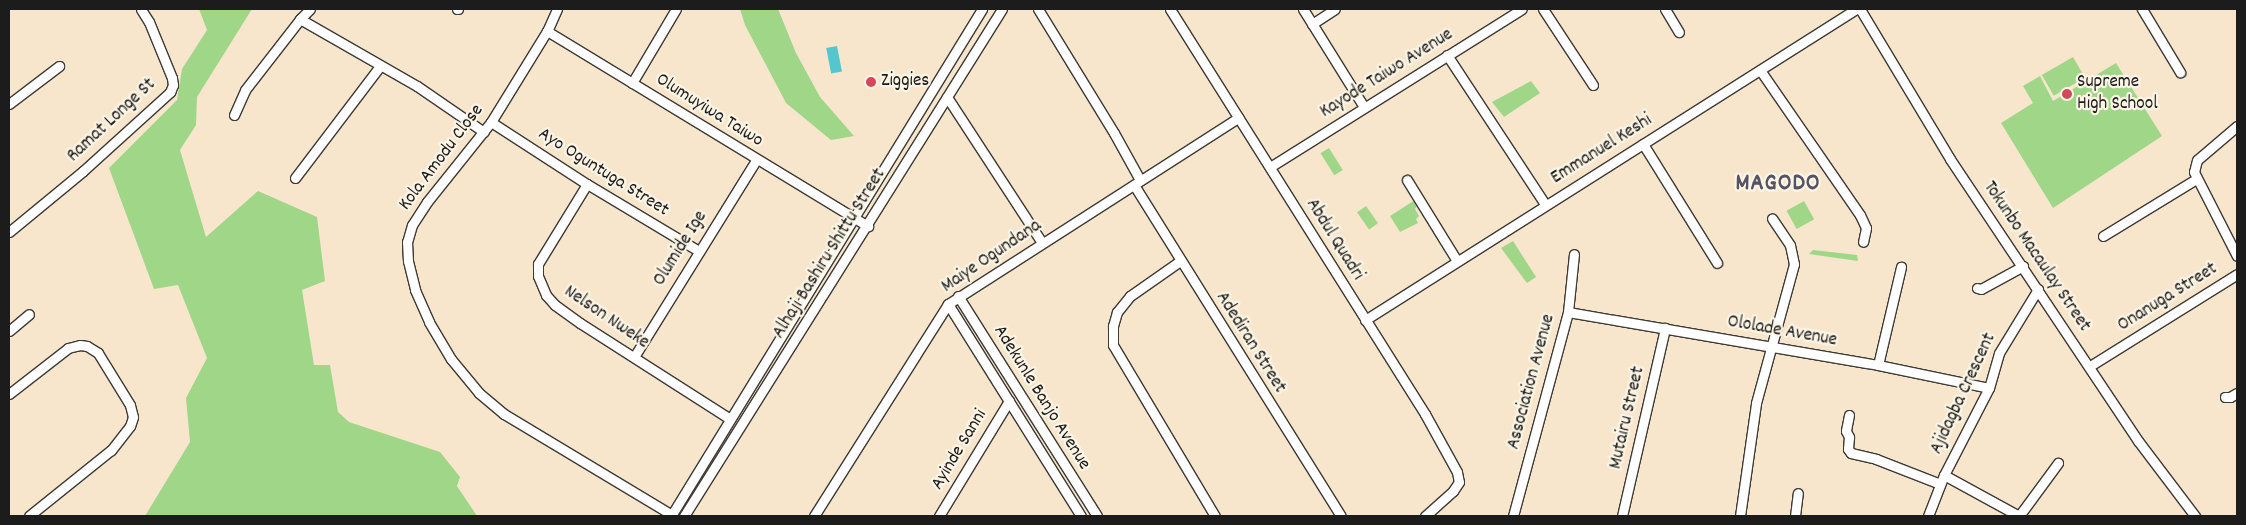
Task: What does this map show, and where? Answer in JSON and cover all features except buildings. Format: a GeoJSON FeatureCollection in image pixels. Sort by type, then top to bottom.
{"type":"FeatureCollection","features":[{"type":"Feature","properties":{"kind":"street","name":"Ramat Longe St"},"geometry":{"type":"LineString","coordinates":[[9,232],[83,171],[170,92],[173,85],[172,78],[148,22],[140,9]]}},
{"type":"Feature","properties":{"kind":"street"},"geometry":{"type":"LineString","coordinates":[[234,116],[245,90],[300,18],[310,9]]}},
{"type":"Feature","properties":{"kind":"street","name":"Kola Amodu Close"},"geometry":{"type":"LineString","coordinates":[[558,9],[547,31],[492,122],[427,202],[412,225],[407,242],[408,261],[415,290],[428,322],[451,359],[479,393],[504,414],[671,516]]}},
{"type":"Feature","properties":{"kind":"street"},"geometry":{"type":"LineString","coordinates":[[632,83],[676,9]]}},
{"type":"Feature","properties":{"kind":"street","name":"Alhaji Bashiru Shittu Street"},"geometry":{"type":"LineString","coordinates":[[671,516],[982,9]]}},
{"type":"Feature","properties":{"kind":"street","name":"Alhaji Bashiru Shittu Street"},"geometry":{"type":"LineString","coordinates":[[684,516],[868,226],[1002,9]]}},
{"type":"Feature","properties":{"kind":"street","name":"Adediran Street"},"geometry":{"type":"LineString","coordinates":[[1038,9],[1114,132],[1137,183],[1180,261],[1341,516]]}},
{"type":"Feature","properties":{"kind":"street","name":"Abdul Quadri"},"geometry":{"type":"LineString","coordinates":[[1170,9],[1364,320],[1425,414],[1457,472],[1459,482],[1453,492],[1425,516]]}},
{"type":"Feature","properties":{"kind":"street"},"geometry":{"type":"LineString","coordinates":[[1303,9],[1364,107]]}},
{"type":"Feature","properties":{"kind":"street"},"geometry":{"type":"LineString","coordinates":[[1312,24],[1335,9]]}},
{"type":"Feature","properties":{"kind":"street","name":"Kayode Taiwo Avenue"},"geometry":{"type":"LineString","coordinates":[[1270,167],[1522,9]]}},
{"type":"Feature","properties":{"kind":"street"},"geometry":{"type":"LineString","coordinates":[[1543,9],[1593,86]]}},
{"type":"Feature","properties":{"kind":"street"},"geometry":{"type":"LineString","coordinates":[[1665,9],[1679,32]]}},
{"type":"Feature","properties":{"kind":"street","name":"Emmanuel Keshi"},"geometry":{"type":"LineString","coordinates":[[1364,320],[1545,204],[1858,9]]}},
{"type":"Feature","properties":{"kind":"street","name":"Tokunbo Macaulay Street"},"geometry":{"type":"LineString","coordinates":[[1858,9],[1950,159],[2139,442],[2195,516]]}},
{"type":"Feature","properties":{"kind":"street"},"geometry":{"type":"LineString","coordinates":[[2142,9],[2180,72]]}},
{"type":"Feature","properties":{"kind":"street"},"geometry":{"type":"LineString","coordinates":[[300,18],[417,86],[484,132]]}},
{"type":"Feature","properties":{"kind":"street","name":"Olumuyiwa Taiwo"},"geometry":{"type":"LineString","coordinates":[[547,31],[756,160],[868,226]]}},
{"type":"Feature","properties":{"kind":"street"},"geometry":{"type":"LineString","coordinates":[[1447,55],[1545,204]]}},
{"type":"Feature","properties":{"kind":"street"},"geometry":{"type":"LineString","coordinates":[[9,104],[59,66]]}},
{"type":"Feature","properties":{"kind":"street"},"geometry":{"type":"LineString","coordinates":[[295,178],[380,66]]}},
{"type":"Feature","properties":{"kind":"street"},"geometry":{"type":"LineString","coordinates":[[1760,70],[1860,215],[1866,228],[1863,242]]}},
{"type":"Feature","properties":{"kind":"street"},"geometry":{"type":"LineString","coordinates":[[947,97],[1042,243]]}},
{"type":"Feature","properties":{"kind":"street","name":"Maiye Ogundana"},"geometry":{"type":"LineString","coordinates":[[814,516],[948,304],[1238,118]]}},
{"type":"Feature","properties":{"kind":"street","name":"Ayo Oguntuga Street"},"geometry":{"type":"LineString","coordinates":[[492,122],[587,184],[698,251]]}},
{"type":"Feature","properties":{"kind":"street"},"geometry":{"type":"LineString","coordinates":[[2237,126],[2198,160],[2194,172],[2237,256]]}},
{"type":"Feature","properties":{"kind":"street"},"geometry":{"type":"LineString","coordinates":[[1643,144],[1718,263]]}},
{"type":"Feature","properties":{"kind":"street","name":"Olumide Ige"},"geometry":{"type":"LineString","coordinates":[[634,357],[756,160]]}},
{"type":"Feature","properties":{"kind":"street"},"geometry":{"type":"LineString","coordinates":[[2103,236],[2196,179]]}},
{"type":"Feature","properties":{"kind":"street"},"geometry":{"type":"LineString","coordinates":[[1407,180],[1457,261]]}},
{"type":"Feature","properties":{"kind":"street","name":"Nelson Nweke"},"geometry":{"type":"LineString","coordinates":[[587,184],[543,252],[538,264],[538,276],[546,295],[555,305],[730,419]]}},
{"type":"Feature","properties":{"kind":"street"},"geometry":{"type":"LineString","coordinates":[[1740,516],[1756,403],[1794,264],[1790,245],[1772,218]]}},
{"type":"Feature","properties":{"kind":"street","name":"Association Avenue"},"geometry":{"type":"LineString","coordinates":[[1513,516],[1568,312],[1574,254]]}},
{"type":"Feature","properties":{"kind":"street"},"geometry":{"type":"LineString","coordinates":[[1180,261],[1136,291],[1122,306],[1113,326],[1113,345],[1216,516]]}},
{"type":"Feature","properties":{"kind":"street"},"geometry":{"type":"LineString","coordinates":[[1977,288],[1981,289],[2023,266]]}},
{"type":"Feature","properties":{"kind":"street"},"geometry":{"type":"LineString","coordinates":[[1878,365],[1901,267]]}},
{"type":"Feature","properties":{"kind":"street","name":"Onanuga Street"},"geometry":{"type":"LineString","coordinates":[[2090,366],[2237,274]]}},
{"type":"Feature","properties":{"kind":"street","name":"Ajidagba Crescent"},"geometry":{"type":"LineString","coordinates":[[1928,516],[1944,475],[1989,388],[1999,353],[2038,289]]}},
{"type":"Feature","properties":{"kind":"street","name":"Adekunle Banjo Avenue"},"geometry":{"type":"LineString","coordinates":[[958,296],[1018,394],[1097,516]]}},
{"type":"Feature","properties":{"kind":"street","name":"Adekunle Banjo Avenue"},"geometry":{"type":"LineString","coordinates":[[948,304],[1081,516]]}},
{"type":"Feature","properties":{"kind":"street","name":"Ololade Avenue"},"geometry":{"type":"LineString","coordinates":[[1568,312],[1878,365],[1989,388]]}},
{"type":"Feature","properties":{"kind":"street"},"geometry":{"type":"LineString","coordinates":[[9,331],[29,314]]}},
{"type":"Feature","properties":{"kind":"street","name":"Mutairu Street"},"geometry":{"type":"LineString","coordinates":[[1622,516],[1664,328]]}},
{"type":"Feature","properties":{"kind":"street"},"geometry":{"type":"LineString","coordinates":[[9,394],[68,348],[80,344],[98,353],[130,405],[133,418],[130,426],[111,450],[29,516]]}},
{"type":"Feature","properties":{"kind":"street"},"geometry":{"type":"LineString","coordinates":[[2225,397],[2237,393]]}},
{"type":"Feature","properties":{"kind":"street","name":"Ayinde Sanni"},"geometry":{"type":"LineString","coordinates":[[939,516],[1009,401]]}},
{"type":"Feature","properties":{"kind":"street"},"geometry":{"type":"LineString","coordinates":[[1849,415],[1846,431],[1849,438],[1848,449],[1851,453],[1876,459],[1940,484]]}},
{"type":"Feature","properties":{"kind":"street"},"geometry":{"type":"LineString","coordinates":[[1944,475],[2019,516],[2058,462]]}},
{"type":"Feature","properties":{"kind":"street"},"geometry":{"type":"LineString","coordinates":[[1795,516],[1798,493]]}},
{"type":"Feature","properties":{"kind":"green space"},"geometry":{"type":"Polygon","coordinates":[[[199,9],[252,9],[197,97],[196,125],[180,150],[206,237],[258,191],[317,217],[325,281],[302,290],[314,365],[330,365],[338,412],[349,422],[440,452],[460,477],[457,486],[477,516],[145,516],[190,442],[186,398],[207,358],[178,285],[154,289],[109,168],[177,100],[182,69],[207,30],[199,9]]]}},
{"type":"Feature","properties":{"kind":"green space"},"geometry":{"type":"Polygon","coordinates":[[[740,9],[778,9],[796,53],[820,97],[854,136],[831,140],[786,103],[745,25],[740,9]]]}},
{"type":"Feature","properties":{"kind":"green space"},"geometry":{"type":"Polygon","coordinates":[[[2073,57],[2085,78],[2054,96],[2042,75],[2073,57]]]}},
{"type":"Feature","properties":{"kind":"green space"},"geometry":{"type":"Polygon","coordinates":[[[2116,63],[2162,136],[2053,208],[2001,123],[2033,103],[2023,86],[2040,76],[2053,101],[2116,63]]]}},
{"type":"Feature","properties":{"kind":"green space"},"geometry":{"type":"Polygon","coordinates":[[[1531,81],[1540,93],[1504,117],[1492,102],[1531,81]]]}},
{"type":"Feature","properties":{"kind":"green space"},"geometry":{"type":"Polygon","coordinates":[[[1329,148],[1343,170],[1334,175],[1321,153],[1329,148]]]}},
{"type":"Feature","properties":{"kind":"green space"},"geometry":{"type":"Polygon","coordinates":[[[1415,200],[1417,206],[1415,209],[1419,216],[1416,219],[1418,223],[1400,232],[1390,216],[1415,200]]]}},
{"type":"Feature","properties":{"kind":"green space"},"geometry":{"type":"Polygon","coordinates":[[[1804,201],[1814,219],[1797,229],[1787,211],[1804,201]]]}},
{"type":"Feature","properties":{"kind":"green space"},"geometry":{"type":"Polygon","coordinates":[[[1366,206],[1378,223],[1369,230],[1357,212],[1366,206]]]}},
{"type":"Feature","properties":{"kind":"green space"},"geometry":{"type":"Polygon","coordinates":[[[1513,241],[1536,277],[1527,283],[1501,248],[1513,241]]]}},
{"type":"Feature","properties":{"kind":"green space"},"geometry":{"type":"Polygon","coordinates":[[[1813,250],[1857,255],[1858,261],[1809,254],[1813,250]]]}},
{"type":"Feature","properties":{"kind":"water"},"geometry":{"type":"Polygon","coordinates":[[[837,46],[842,72],[831,74],[826,48],[837,46]]]}},
{"type":"Feature","properties":{"kind":"place","name":"Ziggies"},"geometry":{"type":"Point","coordinates":[871,82]}},
{"type":"Feature","properties":{"kind":"place","name":"Supreme High School"},"geometry":{"type":"Point","coordinates":[2067,94]}},
{"type":"Feature","properties":{"kind":"district","name":"MAGODO"},"geometry":{"type":"Point","coordinates":[1778,185]}}]}
